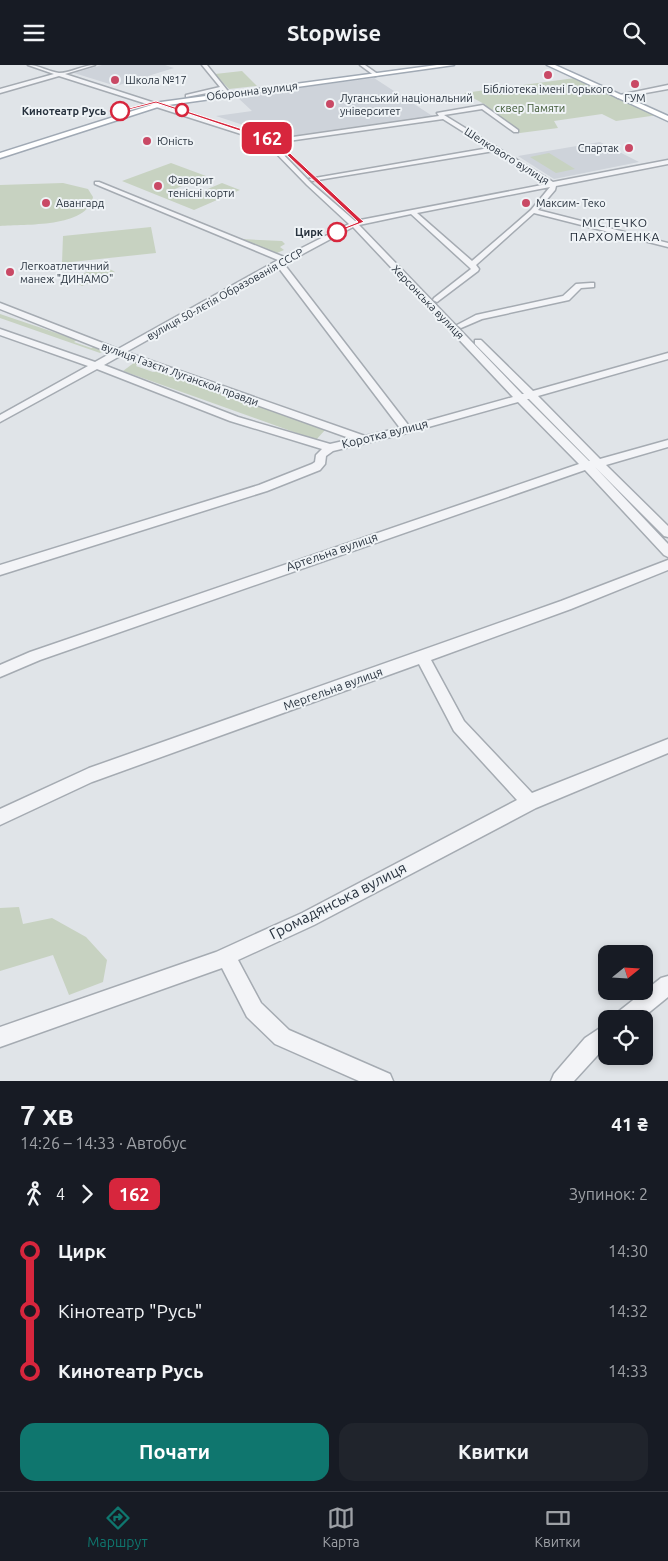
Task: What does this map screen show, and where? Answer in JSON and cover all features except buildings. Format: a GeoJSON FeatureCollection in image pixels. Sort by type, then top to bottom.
{"type":"FeatureCollection","features":[{"type":"Feature","properties":{"kind":"main road","name":"Оборонна вулиця"},"geometry":{"type":"LineString","coordinates":[[375,74],[432,65]]}},
{"type":"Feature","properties":{"kind":"main road","name":"Оборонна вулиця"},"geometry":{"type":"LineString","coordinates":[[0,151],[108,115],[188,96],[451,65]]}},
{"type":"Feature","properties":{"kind":"main road"},"geometry":{"type":"LineString","coordinates":[[550,65],[668,115]]}},
{"type":"Feature","properties":{"kind":"main road"},"geometry":{"type":"LineString","coordinates":[[558,65],[668,119]]}},
{"type":"Feature","properties":{"kind":"main road","name":"Оборонна вулиця"},"geometry":{"type":"LineString","coordinates":[[0,156],[155,104],[226,91]]}},
{"type":"Feature","properties":{"kind":"street"},"geometry":{"type":"LineString","coordinates":[[30,65],[155,104]]}},
{"type":"Feature","properties":{"kind":"street"},"geometry":{"type":"LineString","coordinates":[[42,65],[155,104]]}},
{"type":"Feature","properties":{"kind":"street"},"geometry":{"type":"LineString","coordinates":[[0,91],[93,65]]}},
{"type":"Feature","properties":{"kind":"street"},"geometry":{"type":"LineString","coordinates":[[204,65],[226,91]]}},
{"type":"Feature","properties":{"kind":"street"},"geometry":{"type":"LineString","coordinates":[[362,65],[375,74]]}},
{"type":"Feature","properties":{"kind":"street"},"geometry":{"type":"LineString","coordinates":[[621,95],[668,87]]}},
{"type":"Feature","properties":{"kind":"street","name":"Херсонська вулиця"},"geometry":{"type":"LineString","coordinates":[[155,104],[274,141],[531,395],[668,552]]}},
{"type":"Feature","properties":{"kind":"street","name":"Херсонська вулиця"},"geometry":{"type":"LineString","coordinates":[[155,104],[243,133],[273,147],[309,184],[358,223],[520,398],[668,533]]}},
{"type":"Feature","properties":{"kind":"street"},"geometry":{"type":"LineString","coordinates":[[274,141],[483,107],[516,131]]}},
{"type":"Feature","properties":{"kind":"street","name":"Шелкового вулиця"},"geometry":{"type":"LineString","coordinates":[[437,301],[475,269],[472,265],[552,192],[553,185],[493,149],[442,115]]}},
{"type":"Feature","properties":{"kind":"street"},"geometry":{"type":"LineString","coordinates":[[312,179],[493,149]]}},
{"type":"Feature","properties":{"kind":"street","name":"вулиця 50-лєтія Образованія СССР"},"geometry":{"type":"LineString","coordinates":[[0,419],[282,262],[358,223],[668,162]]}},
{"type":"Feature","properties":{"kind":"street"},"geometry":{"type":"LineString","coordinates":[[97,183],[282,262],[407,430]]}},
{"type":"Feature","properties":{"kind":"street"},"geometry":{"type":"LineString","coordinates":[[533,211],[668,245]]}},
{"type":"Feature","properties":{"kind":"street"},"geometry":{"type":"LineString","coordinates":[[412,213],[472,265]]}},
{"type":"Feature","properties":{"kind":"street"},"geometry":{"type":"LineString","coordinates":[[461,325],[478,317],[566,298],[579,286],[591,285]]}},
{"type":"Feature","properties":{"kind":"street","name":"вулиця Газєти Луганской правди"},"geometry":{"type":"LineString","coordinates":[[0,305],[120,353],[362,439]]}},
{"type":"Feature","properties":{"kind":"street","name":"вулиця Газєти Луганской правди"},"geometry":{"type":"LineString","coordinates":[[0,332],[95,367],[115,372],[234,419],[330,448]]}},
{"type":"Feature","properties":{"kind":"street","name":"Коротка вулиця"},"geometry":{"type":"LineString","coordinates":[[0,570],[262,488],[316,467],[320,464],[321,455],[330,448],[407,430],[668,356]]}},
{"type":"Feature","properties":{"kind":"street","name":"Артельна вулиця"},"geometry":{"type":"LineString","coordinates":[[0,671],[35,655],[592,464],[616,459],[668,443]]}},
{"type":"Feature","properties":{"kind":"street","name":"Мергельна вулиця"},"geometry":{"type":"LineString","coordinates":[[0,817],[89,776],[566,605],[668,565]]}},
{"type":"Feature","properties":{"kind":"street"},"geometry":{"type":"LineString","coordinates":[[422,657],[459,726],[530,802]]}},
{"type":"Feature","properties":{"kind":"street","name":"Громадянська вулиця"},"geometry":{"type":"LineString","coordinates":[[0,1037],[226,956],[308,919],[530,802],[668,746]]}},
{"type":"Feature","properties":{"kind":"street"},"geometry":{"type":"LineString","coordinates":[[226,956],[254,1009],[282,1037],[383,1081]]}},
{"type":"Feature","properties":{"kind":"street"},"geometry":{"type":"LineString","coordinates":[[636,1010],[668,985]]}},
{"type":"Feature","properties":{"kind":"street"},"geometry":{"type":"LineString","coordinates":[[561,1081],[598,1040]]}},
{"type":"Feature","properties":{"kind":"shaded area","name":"Школа №17"},"geometry":{"type":"Polygon","coordinates":[[[102,65],[165,65],[174,68],[116,86],[74,73],[102,65]]]}},
{"type":"Feature","properties":{"kind":"shaded area","name":"Луганський національний університет"},"geometry":{"type":"Polygon","coordinates":[[[374,78],[434,117],[286,139],[216,116],[252,111],[236,96],[374,78]]]}},
{"type":"Feature","properties":{"kind":"shaded area"},"geometry":{"type":"Polygon","coordinates":[[[600,142],[639,162],[554,179],[518,156],[600,142]]]}},
{"type":"Feature","properties":{"kind":"green space"},"geometry":{"type":"Polygon","coordinates":[[[242,71],[257,86],[229,89],[215,74],[242,71]]]}},
{"type":"Feature","properties":{"kind":"green space","name":"сквер Памяти"},"geometry":{"type":"Polygon","coordinates":[[[575,78],[658,115],[616,121],[602,114],[554,121],[558,128],[520,133],[499,120],[484,107],[486,105],[464,93],[575,78]]]}},
{"type":"Feature","properties":{"kind":"green space"},"geometry":{"type":"Polygon","coordinates":[[[549,153],[575,169],[556,173],[530,157],[549,153]]]}},
{"type":"Feature","properties":{"kind":"green space","name":"Фаворит тенісні корти"},"geometry":{"type":"Polygon","coordinates":[[[171,163],[206,176],[175,189],[191,196],[222,183],[240,190],[194,210],[122,181],[171,163]]]}},
{"type":"Feature","properties":{"kind":"green space","name":"Авангард"},"geometry":{"type":"Polygon","coordinates":[[[63,183],[88,189],[93,197],[89,207],[80,214],[54,222],[0,226],[0,185],[63,183]]]}},
{"type":"Feature","properties":{"kind":"green space"},"geometry":{"type":"Polygon","coordinates":[[[151,227],[156,253],[62,263],[63,236],[151,227]]]}},
{"type":"Feature","properties":{"kind":"green space"},"geometry":{"type":"Polygon","coordinates":[[[241,239],[282,241],[285,244],[280,247],[284,250],[277,253],[241,239]]]}},
{"type":"Feature","properties":{"kind":"green space"},"geometry":{"type":"Polygon","coordinates":[[[103,265],[115,272],[82,286],[70,279],[103,265]]]}},
{"type":"Feature","properties":{"kind":"green space"},"geometry":{"type":"Polygon","coordinates":[[[0,314],[77,340],[74,342],[91,348],[97,346],[106,350],[100,353],[0,318],[0,314]]]}},
{"type":"Feature","properties":{"kind":"green space"},"geometry":{"type":"Polygon","coordinates":[[[135,362],[138,363],[136,366],[153,372],[160,370],[325,430],[316,440],[123,371],[135,362]]]}},
{"type":"Feature","properties":{"kind":"green space"},"geometry":{"type":"Polygon","coordinates":[[[19,907],[23,924],[52,918],[86,937],[107,960],[103,982],[69,995],[53,955],[0,971],[0,908],[19,907]]]}},
{"type":"Feature","properties":{"kind":"bus line","name":"162"},"geometry":{"type":"LineString","coordinates":[[120,111],[156,102],[274,141],[312,179],[362,222],[337,232]]}},
{"type":"Feature","properties":{"kind":"place","name":"Бібліотека імені Горького"},"geometry":{"type":"Point","coordinates":[548,75]}},
{"type":"Feature","properties":{"kind":"place","name":"Школа №17"},"geometry":{"type":"Point","coordinates":[115,80]}},
{"type":"Feature","properties":{"kind":"place","name":"ГУМ"},"geometry":{"type":"Point","coordinates":[635,84]}},
{"type":"Feature","properties":{"kind":"place","name":"Луганський національний університет"},"geometry":{"type":"Point","coordinates":[330,104]}},
{"type":"Feature","properties":{"kind":"place","name":"Кинотеатр Русь"},"geometry":{"type":"Point","coordinates":[120,111]}},
{"type":"Feature","properties":{"kind":"place","name":"Юність"},"geometry":{"type":"Point","coordinates":[147,141]}},
{"type":"Feature","properties":{"kind":"place","name":"Спартак"},"geometry":{"type":"Point","coordinates":[629,148]}},
{"type":"Feature","properties":{"kind":"place","name":"Фаворит тенісні корти"},"geometry":{"type":"Point","coordinates":[158,186]}},
{"type":"Feature","properties":{"kind":"place","name":"Авангард"},"geometry":{"type":"Point","coordinates":[46,203]}},
{"type":"Feature","properties":{"kind":"place","name":"Максим- Теко"},"geometry":{"type":"Point","coordinates":[526,203]}},
{"type":"Feature","properties":{"kind":"place","name":"Цирк"},"geometry":{"type":"Point","coordinates":[337,232]}},
{"type":"Feature","properties":{"kind":"place","name":"Легкоатлетичний манеж \"ДИНАМО\""},"geometry":{"type":"Point","coordinates":[10,272]}},
{"type":"Feature","properties":{"kind":"district","name":"МІСТЕЧКО ПАРХОМЕНКА"},"geometry":{"type":"Point","coordinates":[615,230]}}]}
